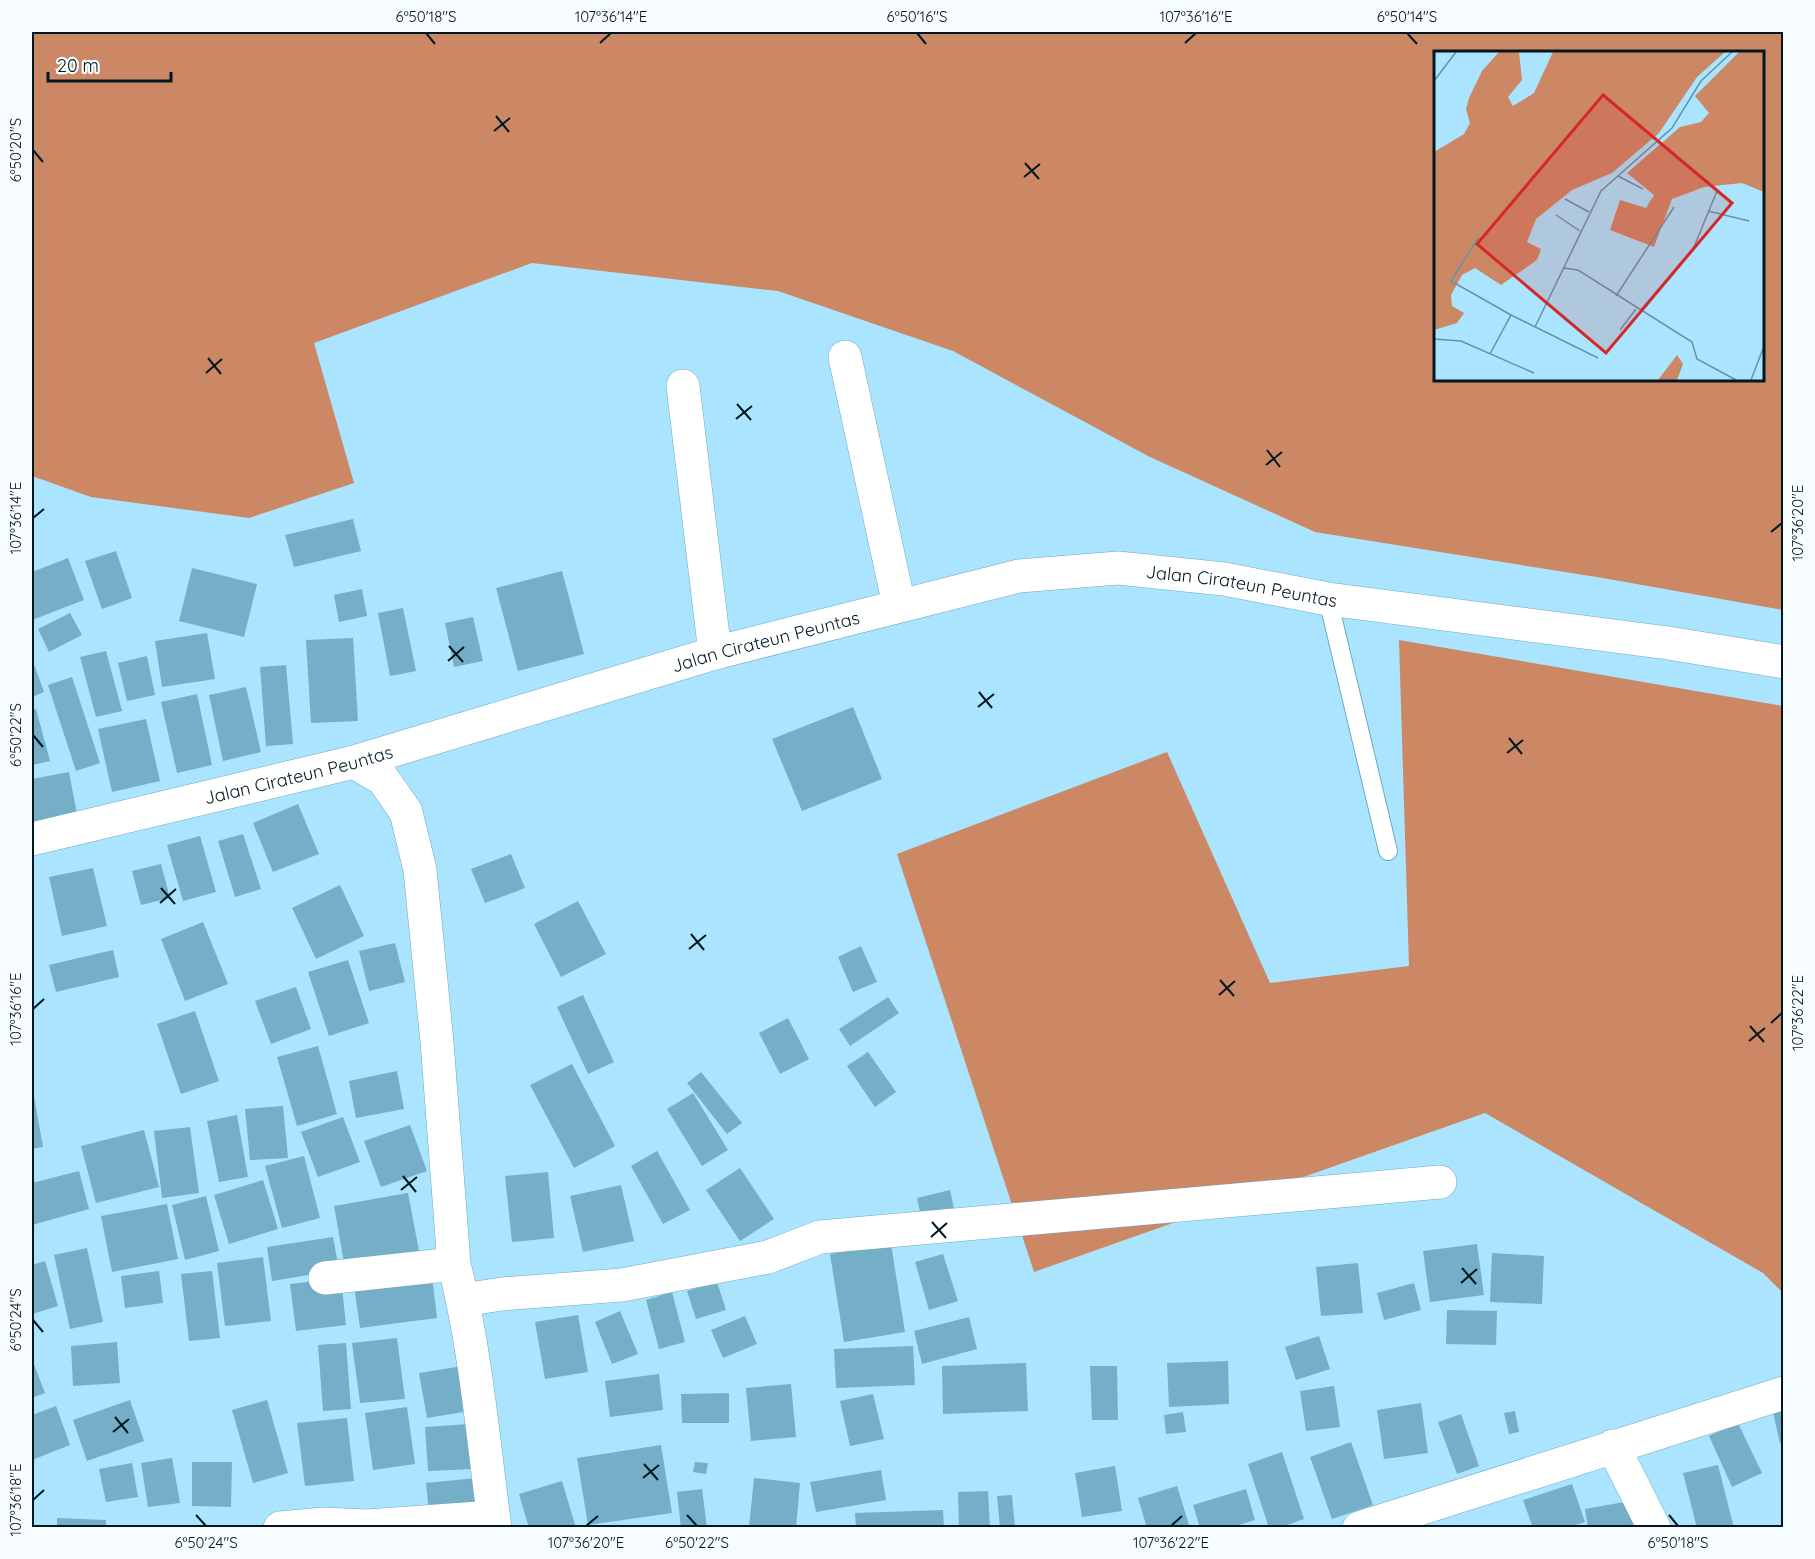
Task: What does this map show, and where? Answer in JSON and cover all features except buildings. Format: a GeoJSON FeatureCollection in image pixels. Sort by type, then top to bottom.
{"type":"FeatureCollection","features":[{"type":"Feature","properties":{"kind":"street"},"geometry":{"type":"LineString","coordinates":[[845,357],[899,605]]}},
{"type":"Feature","properties":{"kind":"street"},"geometry":{"type":"LineString","coordinates":[[683,386],[715,653]]}},
{"type":"Feature","properties":{"kind":"street","name":"Jalan Cirateun Peuntas"},"geometry":{"type":"LineString","coordinates":[[32,839],[354,762],[715,653],[1019,576],[1118,568],[1224,579],[1328,599],[1668,643],[1784,662]]}},
{"type":"Feature","properties":{"kind":"street"},"geometry":{"type":"LineString","coordinates":[[280,1527],[323,1524],[367,1526],[494,1522],[463,1300],[453,1264],[438,1042],[420,870],[406,812],[383,779],[354,762]]}},
{"type":"Feature","properties":{"kind":"street"},"geometry":{"type":"LineString","coordinates":[[463,1300],[502,1294],[622,1285],[768,1257],[820,1237],[1440,1182]]}},
{"type":"Feature","properties":{"kind":"street"},"geometry":{"type":"LineString","coordinates":[[325,1278],[453,1264]]}},
{"type":"Feature","properties":{"kind":"street"},"geometry":{"type":"LineString","coordinates":[[1359,1527],[1784,1393]]}},
{"type":"Feature","properties":{"kind":"street"},"geometry":{"type":"LineString","coordinates":[[1613,1446],[1654,1527]]}},
{"type":"Feature","properties":{"kind":"lane"},"geometry":{"type":"LineString","coordinates":[[1328,599],[1388,851]]}},
{"type":"Feature","properties":{"kind":"shaded area"},"geometry":{"type":"Polygon","coordinates":[[[32,32],[1783,32],[1783,610],[1603,578],[1315,532],[1150,457],[953,351],[778,291],[532,263],[314,343],[354,483],[249,518],[91,497],[32,476],[32,32]]]}},
{"type":"Feature","properties":{"kind":"shaded area"},"geometry":{"type":"Polygon","coordinates":[[[1399,640],[1783,706],[1783,1293],[1763,1273],[1485,1113],[1034,1272],[897,854],[1167,752],[1270,983],[1409,966],[1399,640]]]}}]}
